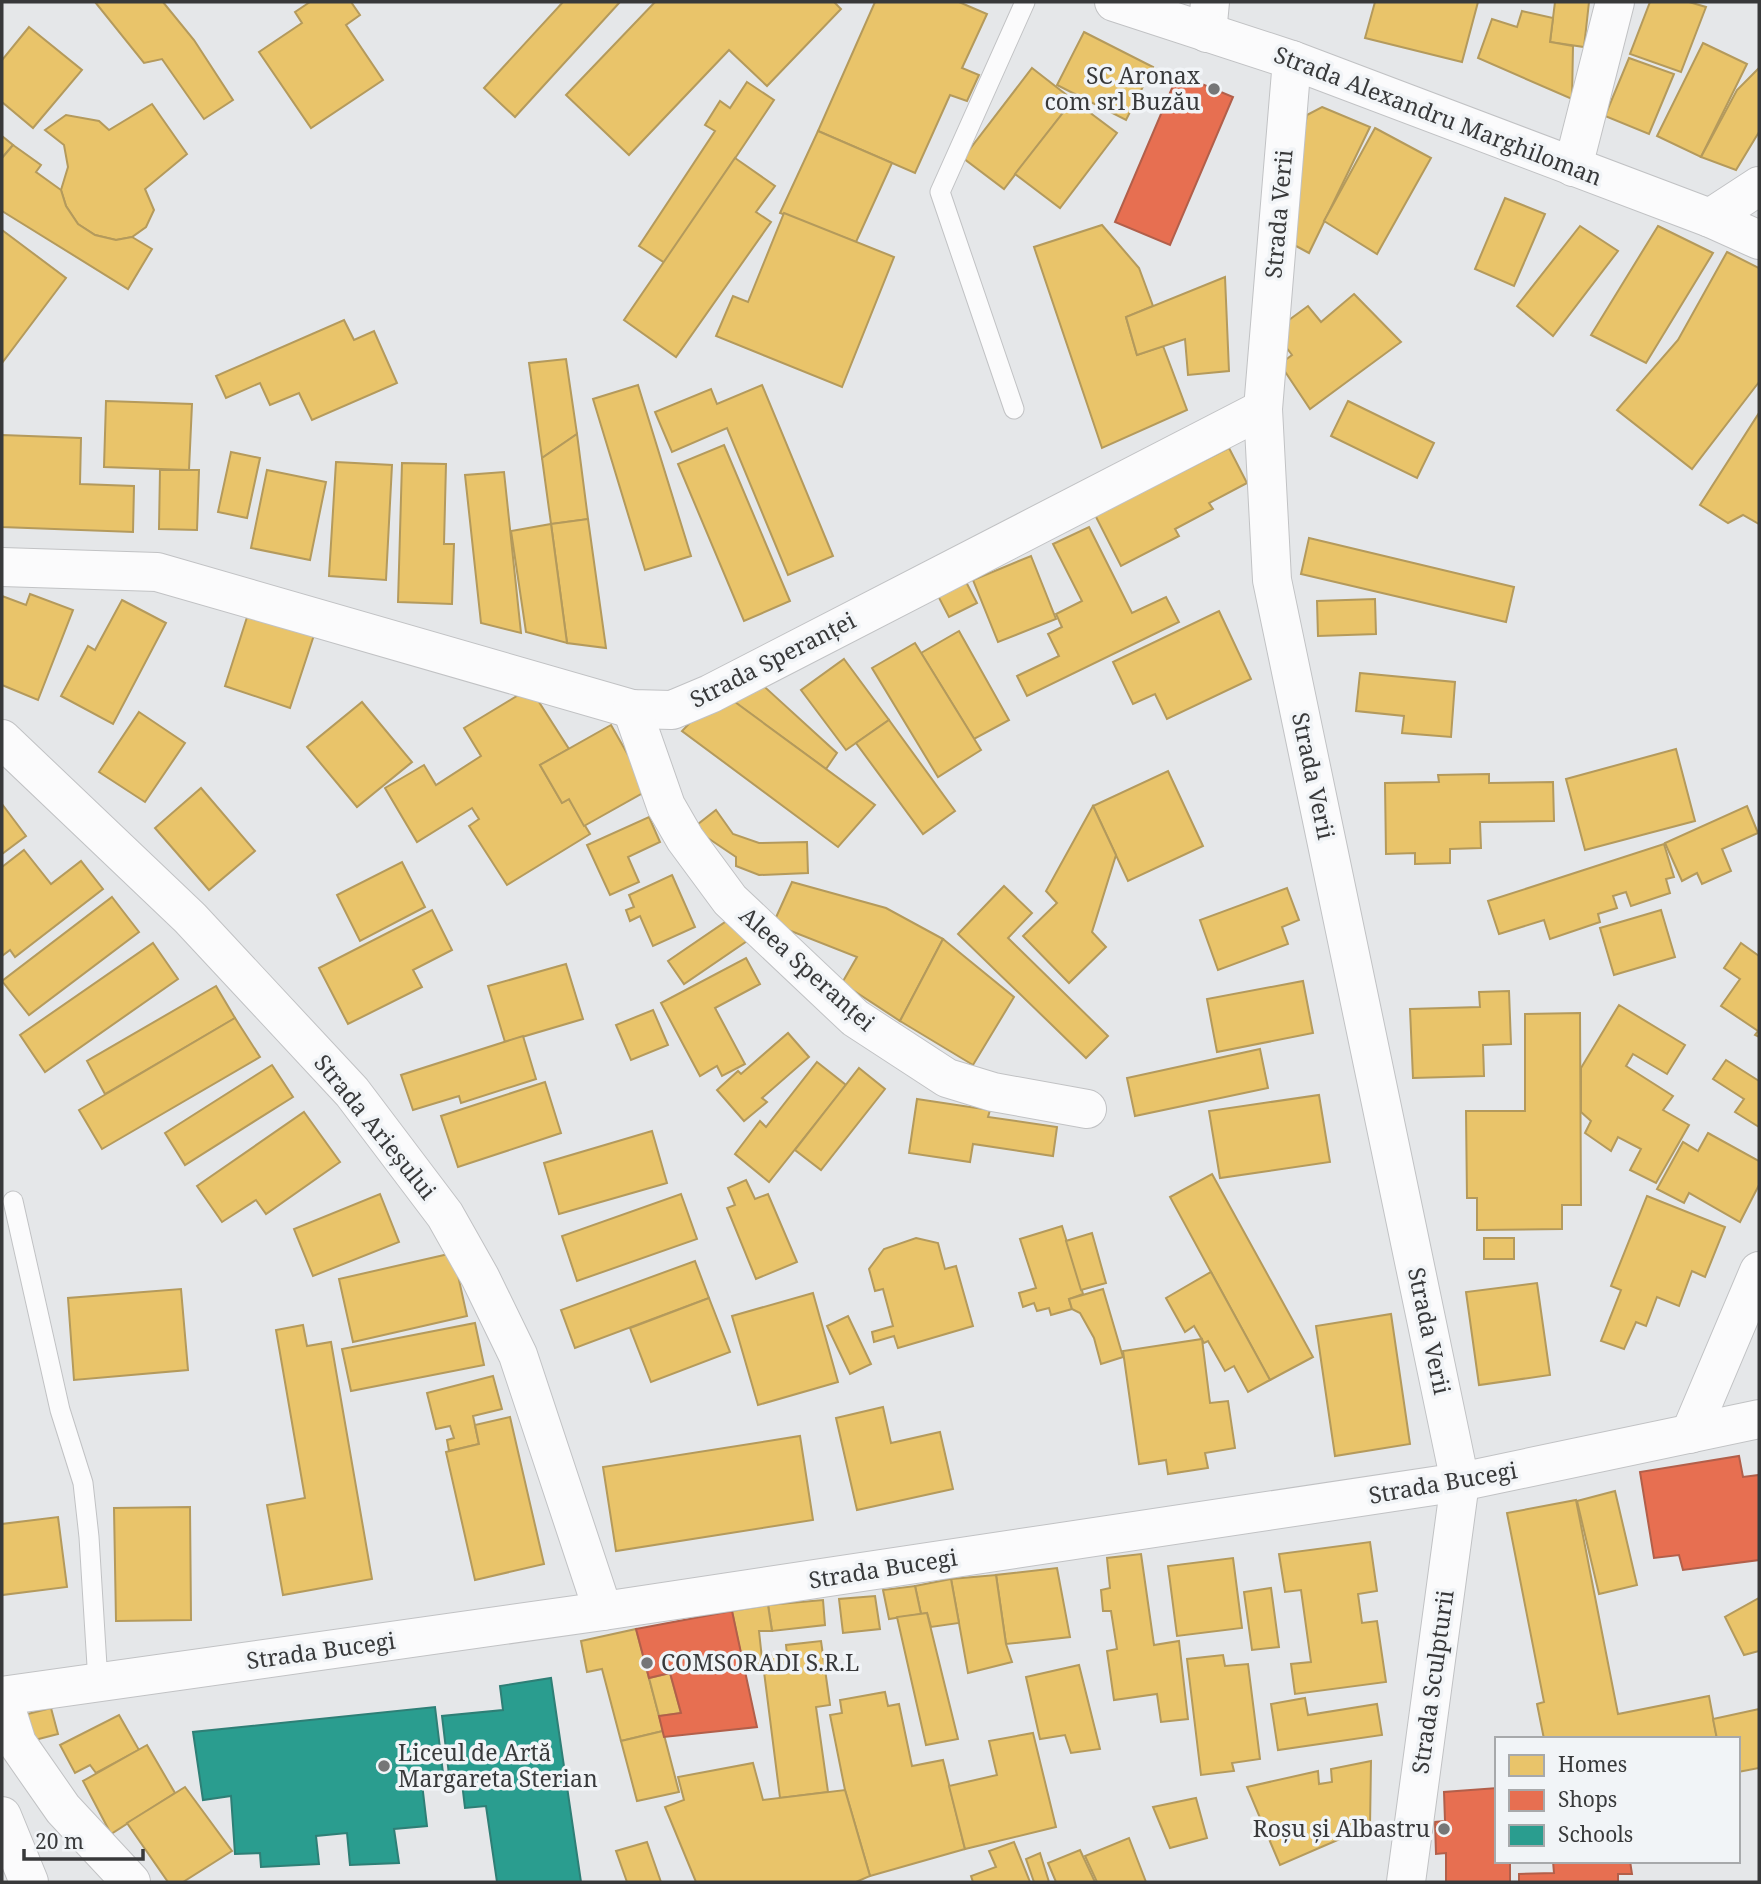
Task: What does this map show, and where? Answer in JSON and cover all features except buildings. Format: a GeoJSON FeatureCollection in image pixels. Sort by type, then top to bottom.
{"type":"FeatureCollection","features":[{"type":"Feature","properties":{"kind":"street","name":"Strada Alexandru Marghiloman"},"geometry":{"type":"LineString","coordinates":[[1114,2],[1208,17],[1292,60],[1710,218],[1759,240]]}},
{"type":"Feature","properties":{"kind":"street"},"geometry":{"type":"LineString","coordinates":[[1573,167],[1615,2]]}},
{"type":"Feature","properties":{"kind":"street","name":"Strada Verii"},"geometry":{"type":"LineString","coordinates":[[1292,60],[1263,409],[1272,580],[1460,1482]]}},
{"type":"Feature","properties":{"kind":"street"},"geometry":{"type":"LineString","coordinates":[[1710,218],[1759,186]]}},
{"type":"Feature","properties":{"kind":"street","name":"Strada Speranței"},"geometry":{"type":"LineString","coordinates":[[2,567],[157,572],[632,709],[672,710],[710,694],[1263,409]]}},
{"type":"Feature","properties":{"kind":"street","name":"Aleea Speranței"},"geometry":{"type":"LineString","coordinates":[[632,709],[666,806],[685,839],[730,900],[855,1018],[947,1078],[993,1092],[1087,1109]]}},
{"type":"Feature","properties":{"kind":"street","name":"Strada Arieșului"},"geometry":{"type":"LineString","coordinates":[[2,739],[190,918],[352,1091],[445,1215],[480,1277],[518,1356],[603,1611]]}},
{"type":"Feature","properties":{"kind":"street"},"geometry":{"type":"LineString","coordinates":[[1690,1434],[1759,1271]]}},
{"type":"Feature","properties":{"kind":"street","name":"Strada Bucegi"},"geometry":{"type":"LineString","coordinates":[[2,1696],[603,1611],[1460,1482],[1759,1419]]}},
{"type":"Feature","properties":{"kind":"street","name":"Strada Sculpturii"},"geometry":{"type":"LineString","coordinates":[[1405,1882],[1460,1482]]}},
{"type":"Feature","properties":{"kind":"street"},"geometry":{"type":"LineString","coordinates":[[2,1696],[17,1743],[63,1809],[131,1882]]}},
{"type":"Feature","properties":{"kind":"street"},"geometry":{"type":"LineString","coordinates":[[2,1816],[29,1882]]}},
{"type":"Feature","properties":{"kind":"lane"},"geometry":{"type":"LineString","coordinates":[[1014,409],[940,192],[1025,2]]}},
{"type":"Feature","properties":{"kind":"lane"},"geometry":{"type":"LineString","coordinates":[[13,1201],[60,1410],[83,1483],[98,1682]]}},
{"type":"Feature","properties":{"kind":"place","name":"SC Aronax com srl Buzău"},"geometry":{"type":"Point","coordinates":[1214,89]}},
{"type":"Feature","properties":{"kind":"place","name":"COMSORADI S.R.L"},"geometry":{"type":"Point","coordinates":[647,1663]}},
{"type":"Feature","properties":{"kind":"place","name":"Liceul de Artă Margareta Sterian"},"geometry":{"type":"Point","coordinates":[384,1766]}},
{"type":"Feature","properties":{"kind":"place","name":"Roșu și Albastru"},"geometry":{"type":"Point","coordinates":[1444,1829]}}]}
